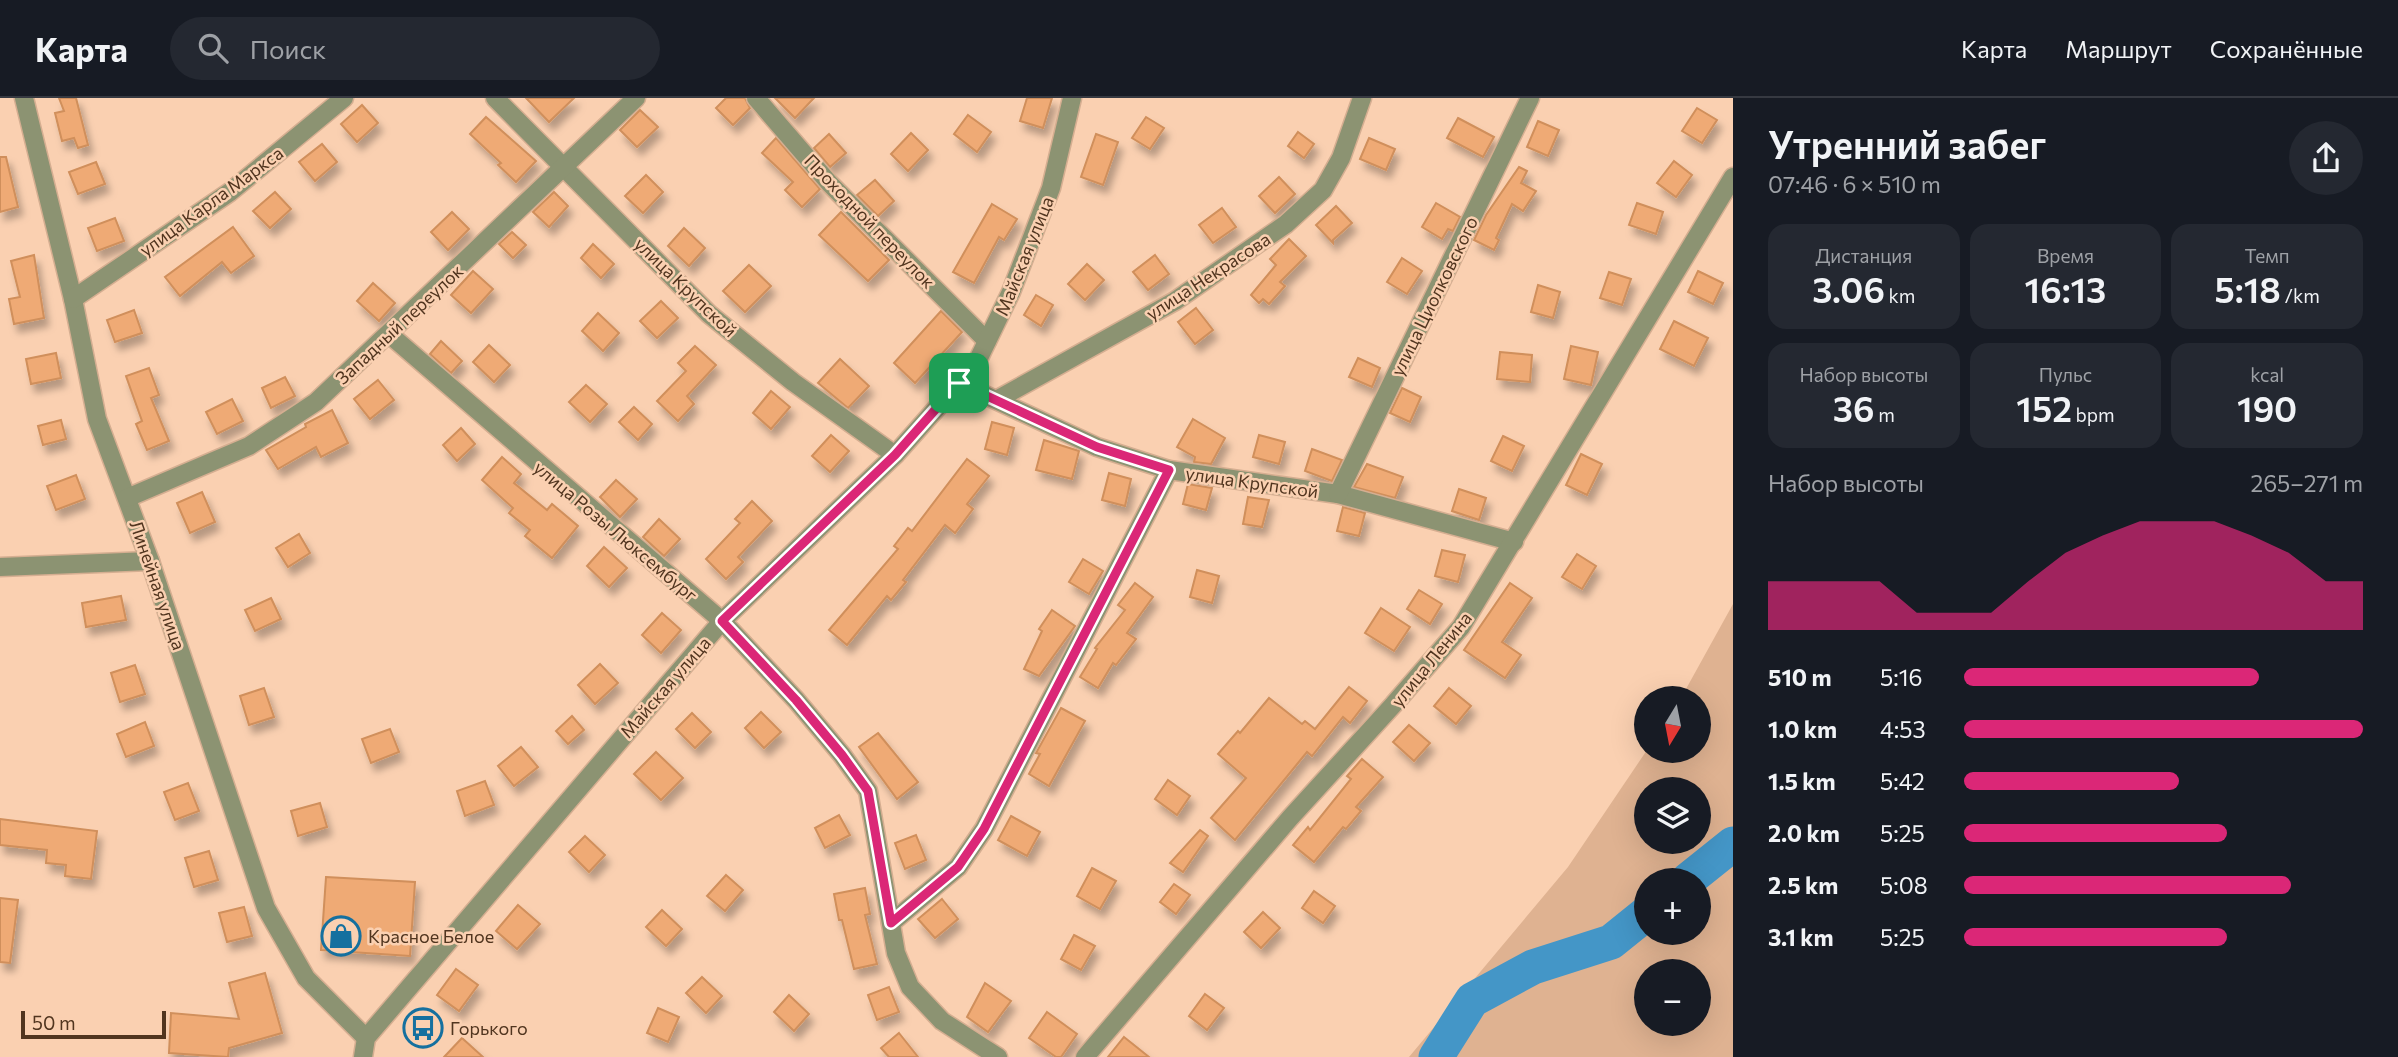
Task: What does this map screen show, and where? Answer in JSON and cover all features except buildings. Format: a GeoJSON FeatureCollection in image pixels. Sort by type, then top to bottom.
{"type":"FeatureCollection","features":[{"type":"Feature","properties":{"kind":"street","name":"Линейная улица"},"geometry":{"type":"LineString","coordinates":[[24,98],[73,299],[97,419],[150,561],[266,908],[306,978],[366,1038]]}},
{"type":"Feature","properties":{"kind":"street","name":"улица Карла Маркса"},"geometry":{"type":"LineString","coordinates":[[73,299],[230,192],[344,98]]}},
{"type":"Feature","properties":{"kind":"street","name":"улица Крупской"},"geometry":{"type":"LineString","coordinates":[[495,98],[709,314],[793,382],[895,455]]}},
{"type":"Feature","properties":{"kind":"street","name":"Западный переулок"},"geometry":{"type":"LineString","coordinates":[[127,498],[249,446],[316,402],[636,98]]}},
{"type":"Feature","properties":{"kind":"street","name":"Проходной переулок"},"geometry":{"type":"LineString","coordinates":[[756,98],[830,184],[987,341]]}},
{"type":"Feature","properties":{"kind":"street","name":"Майская улица"},"geometry":{"type":"LineString","coordinates":[[366,1038],[722,621],[895,455],[976,364],[1011,292],[1051,188],[1072,98]]}},
{"type":"Feature","properties":{"kind":"street","name":"улица Некрасова"},"geometry":{"type":"LineString","coordinates":[[998,399],[1175,301],[1286,224],[1323,190],[1341,158],[1362,98]]}},
{"type":"Feature","properties":{"kind":"street","name":"улица Циолковского"},"geometry":{"type":"LineString","coordinates":[[1338,494],[1530,98]]}},
{"type":"Feature","properties":{"kind":"street","name":"улица Ленина"},"geometry":{"type":"LineString","coordinates":[[1085,1057],[1290,818],[1461,627],[1733,177]]}},
{"type":"Feature","properties":{"kind":"street","name":"улица Розы Люксембург"},"geometry":{"type":"LineString","coordinates":[[389,334],[722,621],[796,700],[868,791],[896,953],[910,987],[942,1021],[998,1057]]}},
{"type":"Feature","properties":{"kind":"street","name":"улица Крупской"},"geometry":{"type":"LineString","coordinates":[[959,383],[1097,447],[1169,470],[1338,494],[1514,542]]}},
{"type":"Feature","properties":{"kind":"street"},"geometry":{"type":"LineString","coordinates":[[891,923],[958,867],[984,829],[1169,470]]}},
{"type":"Feature","properties":{"kind":"street"},"geometry":{"type":"LineString","coordinates":[[0,567],[150,561]]}},
{"type":"Feature","properties":{"kind":"street"},"geometry":{"type":"LineString","coordinates":[[363,1057],[366,1038]]}},
{"type":"Feature","properties":{"kind":"shaded area"},"geometry":{"type":"Polygon","coordinates":[[[1733,604],[1733,1057],[1409,1057],[1568,867],[1638,763],[1712,763],[1712,686],[1688,686],[1733,604]]]}},
{"type":"Feature","properties":{"kind":"waterway"},"geometry":{"type":"LineString","coordinates":[[1703,868],[1733,844]]}},
{"type":"Feature","properties":{"kind":"waterway"},"geometry":{"type":"LineString","coordinates":[[1436,1057],[1472,1000],[1533,967],[1611,942],[1634,923]]}},
{"type":"Feature","properties":{"kind":"place","name":"Красное Белое"},"geometry":{"type":"Point","coordinates":[341,936]}},
{"type":"Feature","properties":{"kind":"place","name":"Горького"},"geometry":{"type":"Point","coordinates":[423,1028]}},
{"type":"Feature","properties":{"kind":"route"},"geometry":{"type":"LineString","coordinates":[[959,383],[1097,447],[1169,470],[984,829],[958,867],[891,923],[868,791],[796,700],[722,621],[895,455],[959,383]]}}]}
